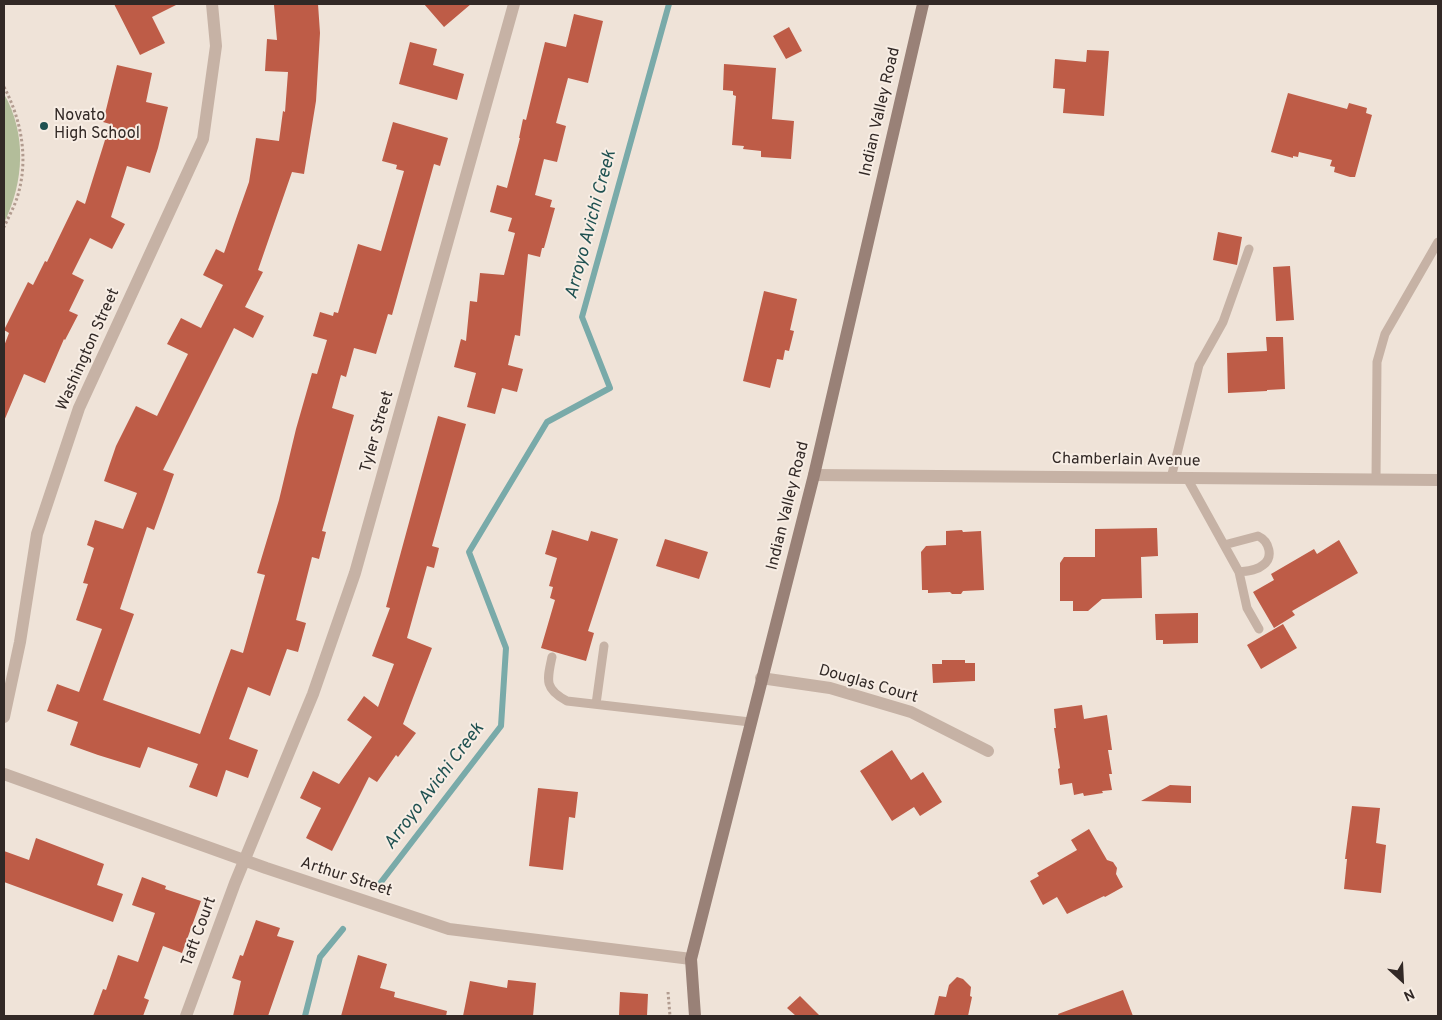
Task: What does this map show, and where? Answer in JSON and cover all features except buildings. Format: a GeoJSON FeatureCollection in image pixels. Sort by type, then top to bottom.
{"type":"FeatureCollection","features":[{"type":"Feature","properties":{"kind":"street","name":"Washington Street"},"geometry":{"type":"LineString","coordinates":[[4,717],[20,642],[36,534],[79,408],[203,139],[216,46],[212,4]]}},
{"type":"Feature","properties":{"kind":"street","name":"Tyler Street"},"geometry":{"type":"LineString","coordinates":[[245,860],[313,694],[355,573],[514,4]]}},
{"type":"Feature","properties":{"kind":"street","name":"Indian Valley Road"},"geometry":{"type":"LineString","coordinates":[[695,1016],[691,959],[814,475],[923,4]]}},
{"type":"Feature","properties":{"kind":"street","name":"Chamberlain Avenue"},"geometry":{"type":"LineString","coordinates":[[814,475],[1438,480]]}},
{"type":"Feature","properties":{"kind":"street","name":"Douglas Court"},"geometry":{"type":"LineString","coordinates":[[761,678],[830,688],[911,712],[988,751]]}},
{"type":"Feature","properties":{"kind":"street","name":"Arthur Street"},"geometry":{"type":"LineString","coordinates":[[4,774],[245,860],[449,929],[691,959]]}},
{"type":"Feature","properties":{"kind":"street","name":"Taft Court"},"geometry":{"type":"LineString","coordinates":[[186,1016],[245,860]]}},
{"type":"Feature","properties":{"kind":"lane"},"geometry":{"type":"LineString","coordinates":[[1376,479],[1377,362],[1385,334],[1438,243]]}},
{"type":"Feature","properties":{"kind":"lane"},"geometry":{"type":"LineString","coordinates":[[1171,478],[1199,365],[1223,322],[1248,249]]}},
{"type":"Feature","properties":{"kind":"lane"},"geometry":{"type":"LineString","coordinates":[[1187,478],[1239,572],[1247,608],[1259,629]]}},
{"type":"Feature","properties":{"kind":"lane"},"geometry":{"type":"LineString","coordinates":[[1224,545],[1258,536],[1264,539],[1269,546],[1270,556],[1264,565],[1253,570],[1239,572]]}},
{"type":"Feature","properties":{"kind":"lane"},"geometry":{"type":"LineString","coordinates":[[596,704],[604,646]]}},
{"type":"Feature","properties":{"kind":"lane"},"geometry":{"type":"LineString","coordinates":[[552,657],[548,674],[549,686],[556,695],[567,701],[750,722]]}},
{"type":"Feature","properties":{"kind":"path"},"geometry":{"type":"LineString","coordinates":[[4,87],[13,105],[22,138],[23,170],[18,193],[4,227]]}},
{"type":"Feature","properties":{"kind":"path"},"geometry":{"type":"LineString","coordinates":[[668,992],[670,1016]]}},
{"type":"Feature","properties":{"kind":"green space"},"geometry":{"type":"Polygon","coordinates":[[[4,94],[17,125],[20,158],[16,191],[4,223],[4,94]]]}},
{"type":"Feature","properties":{"kind":"waterway","name":"Arroyo Avichi Creek"},"geometry":{"type":"LineString","coordinates":[[378,886],[501,726],[506,648],[469,552],[547,422],[610,388],[582,317],[669,4]]}},
{"type":"Feature","properties":{"kind":"waterway","name":"Arroyo Avichi Creek"},"geometry":{"type":"LineString","coordinates":[[305,1016],[320,957],[343,929]]}},
{"type":"Feature","properties":{"kind":"place","name":"Novato High School"},"geometry":{"type":"Point","coordinates":[44,126]}}]}
